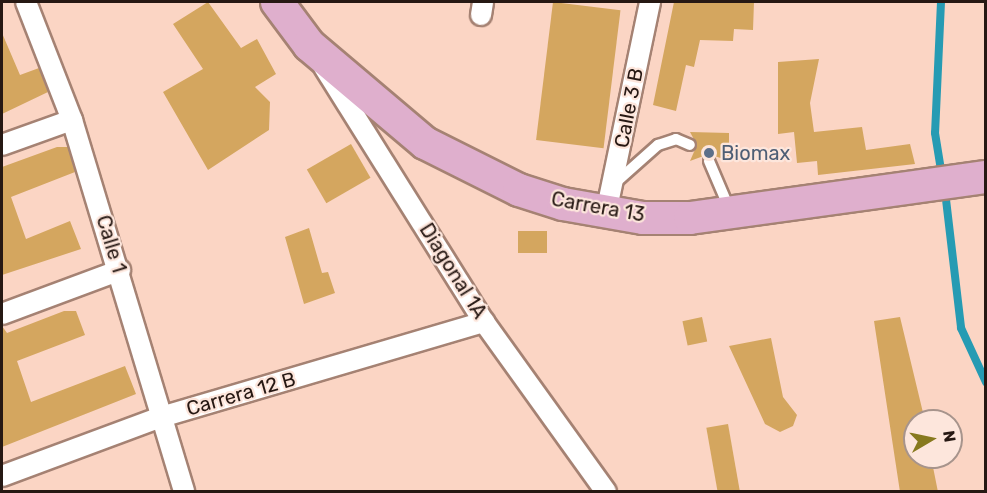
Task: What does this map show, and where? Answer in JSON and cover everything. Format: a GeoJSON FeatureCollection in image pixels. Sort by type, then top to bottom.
{"type":"FeatureCollection","features":[{"type":"Feature","properties":{"kind":"main road","name":"Carrera 13"},"geometry":{"type":"LineString","coordinates":[[277,2],[309,45],[425,143],[519,190],[731,214],[916,190],[979,179]]}},
{"type":"Feature","properties":{"kind":"street","name":"Calle 1"},"geometry":{"type":"LineString","coordinates":[[26,2],[72,120],[120,270],[184,492]]}},
{"type":"Feature","properties":{"kind":"street","name":"Calle 3 B"},"geometry":{"type":"LineString","coordinates":[[610,199],[650,2]]}},
{"type":"Feature","properties":{"kind":"street","name":"Diagonal 1A"},"geometry":{"type":"LineString","coordinates":[[309,45],[484,322],[606,492]]}},
{"type":"Feature","properties":{"kind":"street"},"geometry":{"type":"LineString","coordinates":[[2,145],[72,120]]}},
{"type":"Feature","properties":{"kind":"street"},"geometry":{"type":"LineString","coordinates":[[2,314],[120,270]]}},
{"type":"Feature","properties":{"kind":"street","name":"Carrera 12 B"},"geometry":{"type":"LineString","coordinates":[[2,476],[161,417],[484,322]]}},
{"type":"Feature","properties":{"kind":"lane"},"geometry":{"type":"LineString","coordinates":[[610,199],[658,145],[676,139],[690,145]]}},
{"type":"Feature","properties":{"kind":"lane"},"geometry":{"type":"LineString","coordinates":[[709,161],[731,214]]}},
{"type":"Feature","properties":{"kind":"building"},"geometry":{"type":"Polygon","coordinates":[[[208,2],[241,48],[257,39],[276,74],[255,87],[270,102],[269,130],[208,170],[163,92],[203,69],[173,24],[208,2]]]}},
{"type":"Feature","properties":{"kind":"building"},"geometry":{"type":"Polygon","coordinates":[[[553,2],[620,10],[604,148],[536,140],[553,2]]]}},
{"type":"Feature","properties":{"kind":"building"},"geometry":{"type":"Polygon","coordinates":[[[674,2],[754,2],[753,30],[734,29],[733,41],[700,40],[694,67],[686,65],[676,111],[653,105],[674,2]]]}},
{"type":"Feature","properties":{"kind":"building"},"geometry":{"type":"Polygon","coordinates":[[[2,33],[20,75],[39,68],[48,92],[2,114],[2,33]]]}},
{"type":"Feature","properties":{"kind":"building"},"geometry":{"type":"Polygon","coordinates":[[[819,59],[810,103],[814,132],[862,127],[866,150],[910,144],[915,164],[818,175],[817,161],[797,163],[794,132],[778,134],[778,62],[819,59]]]}},
{"type":"Feature","properties":{"kind":"building","name":"Biomax"},"geometry":{"type":"Polygon","coordinates":[[[690,132],[729,133],[729,161],[709,154],[690,161],[697,145],[690,132]]]}},
{"type":"Feature","properties":{"kind":"building"},"geometry":{"type":"Polygon","coordinates":[[[351,144],[370,178],[326,203],[307,170],[351,144]]]}},
{"type":"Feature","properties":{"kind":"building"},"geometry":{"type":"Polygon","coordinates":[[[57,147],[68,147],[75,172],[11,197],[26,239],[70,221],[81,249],[2,275],[2,167],[57,147]]]}},
{"type":"Feature","properties":{"kind":"building"},"geometry":{"type":"Polygon","coordinates":[[[309,228],[322,273],[328,272],[335,293],[304,304],[285,237],[309,228]]]}},
{"type":"Feature","properties":{"kind":"building"},"geometry":{"type":"Polygon","coordinates":[[[518,231],[547,231],[547,253],[518,253],[518,231]]]}},
{"type":"Feature","properties":{"kind":"building"},"geometry":{"type":"Polygon","coordinates":[[[64,311],[76,311],[85,335],[17,361],[31,402],[125,366],[136,394],[2,447],[2,326],[7,333],[64,311]]]}},
{"type":"Feature","properties":{"kind":"building"},"geometry":{"type":"Polygon","coordinates":[[[702,317],[707,341],[688,346],[682,321],[702,317]]]}},
{"type":"Feature","properties":{"kind":"building"},"geometry":{"type":"Polygon","coordinates":[[[900,317],[922,409],[903,409],[903,469],[933,469],[938,492],[900,492],[874,321],[900,317]]]}},
{"type":"Feature","properties":{"kind":"building"},"geometry":{"type":"Polygon","coordinates":[[[771,338],[783,397],[797,415],[793,426],[780,432],[765,424],[729,346],[771,338]]]}},
{"type":"Feature","properties":{"kind":"building"},"geometry":{"type":"Polygon","coordinates":[[[728,424],[740,492],[718,492],[706,428],[728,424]]]}},
{"type":"Feature","properties":{"kind":"waterway"},"geometry":{"type":"LineString","coordinates":[[941,2],[935,133],[942,176]]}},
{"type":"Feature","properties":{"kind":"waterway"},"geometry":{"type":"LineString","coordinates":[[945,191],[961,328],[986,382]]}},
{"type":"Feature","properties":{"kind":"place","name":"Biomax"},"geometry":{"type":"Point","coordinates":[709,153]}}]}
